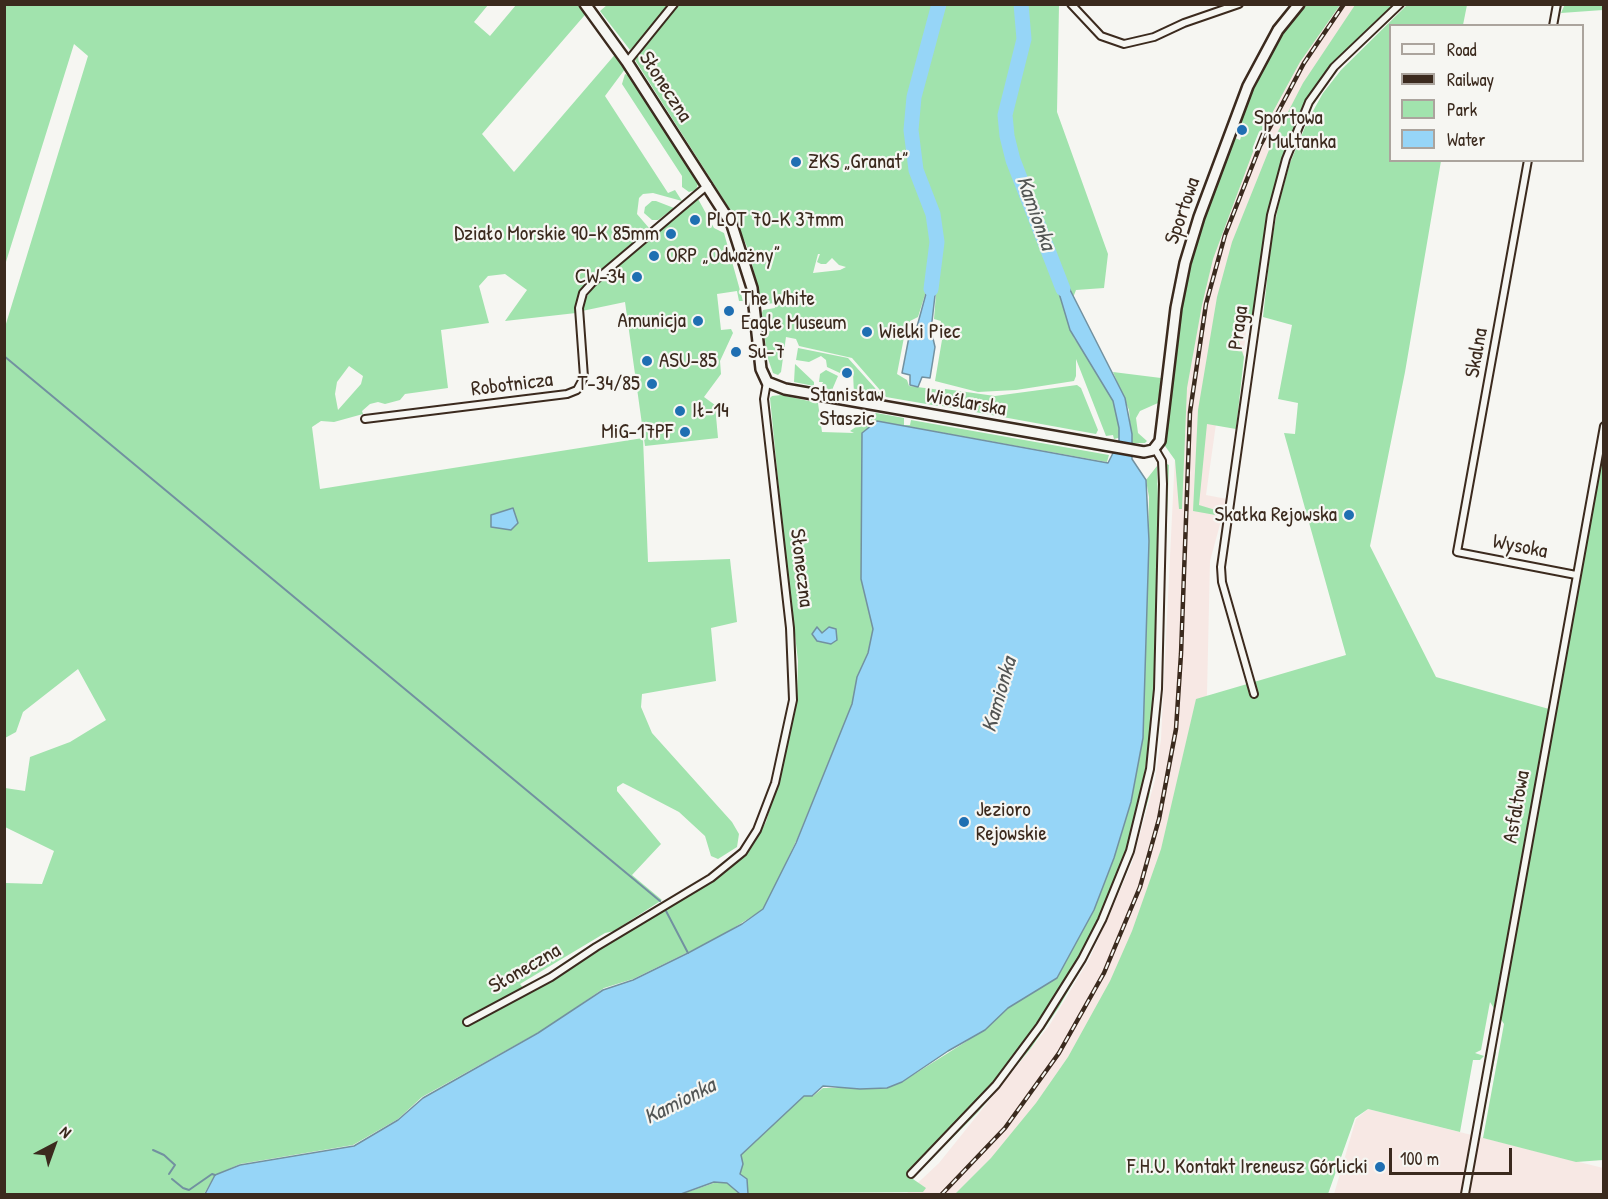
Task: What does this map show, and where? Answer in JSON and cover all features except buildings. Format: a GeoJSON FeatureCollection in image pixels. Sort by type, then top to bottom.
{"type":"FeatureCollection","features":[{"type":"Feature","properties":{"kind":"street","name":"Słoneczna"},"geometry":{"type":"LineString","coordinates":[[467,1022],[551,977],[711,878],[743,852],[757,830],[775,783],[793,700],[791,639],[764,403],[767,382],[761,369],[747,267],[732,225],[708,185],[627,62],[585,4]]}},
{"type":"Feature","properties":{"kind":"street"},"geometry":{"type":"LineString","coordinates":[[627,62],[674,4]]}},
{"type":"Feature","properties":{"kind":"street"},"geometry":{"type":"LineString","coordinates":[[1071,4],[1101,36],[1124,44],[1154,37],[1184,23],[1239,4]]}},
{"type":"Feature","properties":{"kind":"street","name":"Sportowa"},"geometry":{"type":"LineString","coordinates":[[1156,448],[1176,309],[1185,263],[1199,217],[1257,67],[1278,30],[1299,4]]}},
{"type":"Feature","properties":{"kind":"street","name":"Praga"},"geometry":{"type":"LineString","coordinates":[[1254,694],[1222,582],[1221,567],[1271,215],[1286,159],[1309,102],[1334,67],[1401,4]]}},
{"type":"Feature","properties":{"kind":"street"},"geometry":{"type":"LineString","coordinates":[[1552,24],[1557,4]]}},
{"type":"Feature","properties":{"kind":"street","name":"Skalna"},"geometry":{"type":"LineString","coordinates":[[1457,552],[1528,162]]}},
{"type":"Feature","properties":{"kind":"street","name":"Robotnicza"},"geometry":{"type":"LineString","coordinates":[[364,419],[567,394],[577,390],[584,377],[579,308],[583,293],[708,185]]}},
{"type":"Feature","properties":{"kind":"street","name":"Wioślarska"},"geometry":{"type":"LineString","coordinates":[[767,382],[785,389],[1139,452],[1148,453],[1156,448]]}},
{"type":"Feature","properties":{"kind":"street","name":"Asfaltowa"},"geometry":{"type":"LineString","coordinates":[[1465,1194],[1604,426]]}},
{"type":"Feature","properties":{"kind":"street"},"geometry":{"type":"LineString","coordinates":[[911,1174],[996,1085],[1035,1034],[1082,959],[1102,920],[1130,851],[1150,769],[1158,689],[1163,484],[1162,461],[1156,448]]}},
{"type":"Feature","properties":{"kind":"street","name":"Wysoka"},"geometry":{"type":"LineString","coordinates":[[1457,552],[1576,575]]}},
{"type":"Feature","properties":{"kind":"shaded area"},"geometry":{"type":"Polygon","coordinates":[[[1322,5],[1389,5],[1306,93],[1284,144],[1254,264],[1235,426],[1216,424],[1206,495],[1227,499],[1210,561],[1207,694],[1177,966],[1014,1194],[906,1194],[939,1163],[1049,1026],[1090,958],[1132,863],[1155,780],[1161,739],[1177,415],[1217,213],[1322,5]]]}},
{"type":"Feature","properties":{"kind":"shaded area"},"geometry":{"type":"Polygon","coordinates":[[[1368,1109],[1603,1168],[1603,1194],[1334,1194],[1356,1119],[1368,1109]]]}},
{"type":"Feature","properties":{"kind":"green space"},"geometry":{"type":"Polygon","coordinates":[[[1565,4],[1603,5],[1603,10],[1561,13],[1565,4]]]}},
{"type":"Feature","properties":{"kind":"green space"},"geometry":{"type":"Polygon","coordinates":[[[5,5],[488,5],[474,22],[490,36],[516,5],[586,5],[590,9],[482,134],[514,172],[618,51],[628,65],[605,96],[668,193],[675,190],[682,201],[653,193],[643,194],[639,198],[637,214],[649,228],[581,290],[576,313],[505,321],[527,290],[505,274],[488,276],[479,286],[489,323],[441,330],[448,388],[405,394],[400,400],[385,404],[378,402],[370,404],[362,411],[363,414],[334,422],[321,421],[312,427],[320,489],[643,438],[648,562],[730,559],[737,622],[711,628],[716,681],[642,694],[641,707],[652,733],[732,822],[739,834],[737,847],[718,859],[711,856],[705,836],[679,812],[623,783],[617,787],[617,791],[661,844],[632,875],[662,900],[614,931],[605,933],[520,984],[527,993],[730,869],[752,847],[766,822],[787,748],[797,700],[798,661],[770,398],[772,396],[781,395],[818,403],[822,432],[854,433],[850,431],[876,413],[904,418],[904,425],[910,425],[911,420],[1109,455],[1107,462],[877,421],[862,433],[861,579],[873,629],[868,653],[857,677],[852,704],[798,837],[764,909],[719,937],[633,979],[604,988],[548,1027],[422,1097],[398,1119],[353,1145],[240,1164],[215,1175],[204,1194],[5,1194],[5,883],[42,884],[54,851],[5,827],[5,788],[25,791],[30,757],[70,742],[106,720],[78,669],[23,712],[16,732],[5,738],[5,327],[88,56],[74,44],[5,265],[5,5]],[[349,366],[337,382],[335,394],[338,410],[361,384],[363,376],[349,366]]]}},
{"type":"Feature","properties":{"kind":"green space"},"geometry":{"type":"Polygon","coordinates":[[[607,5],[672,5],[630,50],[600,11],[607,5]]]}},
{"type":"Feature","properties":{"kind":"green space"},"geometry":{"type":"Polygon","coordinates":[[[678,5],[1059,5],[1057,112],[1108,254],[1104,288],[1076,290],[1066,316],[1074,338],[1112,393],[1122,437],[1114,439],[1113,435],[1106,436],[1076,359],[1074,381],[1016,390],[978,392],[935,381],[942,340],[939,335],[941,321],[934,319],[938,269],[933,269],[918,317],[910,321],[905,332],[897,374],[907,380],[909,386],[941,390],[938,406],[886,397],[852,358],[799,346],[796,339],[786,337],[781,372],[778,375],[773,373],[767,356],[762,313],[763,310],[775,308],[774,303],[762,305],[749,251],[731,211],[635,60],[678,5]],[[818,254],[813,273],[840,270],[846,267],[839,265],[832,258],[826,264],[817,262],[820,254],[818,254]]]}},
{"type":"Feature","properties":{"kind":"green space"},"geometry":{"type":"Polygon","coordinates":[[[1304,5],[1340,5],[1300,62],[1257,141],[1213,259],[1187,388],[1182,509],[1179,509],[1175,460],[1165,446],[1185,283],[1195,241],[1233,137],[1240,140],[1245,124],[1239,121],[1247,101],[1282,31],[1304,5]]]}},
{"type":"Feature","properties":{"kind":"green space"},"geometry":{"type":"Polygon","coordinates":[[[1355,5],[1396,5],[1332,66],[1313,92],[1287,145],[1271,206],[1252,323],[1236,319],[1233,325],[1244,357],[1236,429],[1207,424],[1199,505],[1222,512],[1221,516],[1193,511],[1198,410],[1217,297],[1232,242],[1271,145],[1303,83],[1355,5]]]}},
{"type":"Feature","properties":{"kind":"green space"},"geometry":{"type":"Polygon","coordinates":[[[1407,5],[1467,5],[1463,24],[1389,24],[1389,162],[1441,162],[1405,372],[1370,546],[1436,677],[1549,709],[1603,417],[1603,1160],[1576,1162],[1483,1138],[1504,1024],[1490,1002],[1481,1050],[1475,1053],[1484,1056],[1480,1060],[1473,1060],[1460,1132],[1368,1109],[1355,1118],[1328,1194],[955,1194],[991,1158],[1036,1103],[1068,1057],[1110,981],[1132,931],[1161,849],[1196,699],[1346,655],[1284,433],[1295,434],[1298,403],[1278,399],[1292,325],[1263,317],[1271,244],[1279,202],[1290,163],[1308,120],[1323,93],[1341,70],[1407,5]]]}},
{"type":"Feature","properties":{"kind":"green space"},"geometry":{"type":"Polygon","coordinates":[[[625,74],[631,76],[699,181],[696,190],[689,192],[682,187],[682,176],[622,84],[625,74]]]}},
{"type":"Feature","properties":{"kind":"green space"},"geometry":{"type":"Polygon","coordinates":[[[697,197],[714,228],[724,233],[743,301],[739,301],[737,291],[717,294],[721,330],[731,329],[733,333],[720,361],[721,374],[704,397],[715,405],[718,438],[645,446],[625,302],[582,311],[582,304],[595,285],[697,197]]]}},
{"type":"Feature","properties":{"kind":"green space"},"geometry":{"type":"Polygon","coordinates":[[[652,201],[674,208],[658,220],[652,220],[644,213],[645,207],[652,201]]]}},
{"type":"Feature","properties":{"kind":"green space"},"geometry":{"type":"Polygon","coordinates":[[[798,348],[848,358],[884,398],[854,394],[853,373],[850,369],[844,367],[840,373],[827,367],[826,360],[821,356],[809,362],[796,360],[798,348]]]}},
{"type":"Feature","properties":{"kind":"green space"},"geometry":{"type":"Polygon","coordinates":[[[795,364],[814,382],[814,386],[794,382],[795,364]]]}},
{"type":"Feature","properties":{"kind":"green space"},"geometry":{"type":"Polygon","coordinates":[[[826,370],[838,376],[832,390],[821,387],[823,382],[819,382],[820,374],[826,370]]]}},
{"type":"Feature","properties":{"kind":"green space"},"geometry":{"type":"Polygon","coordinates":[[[1113,372],[1161,378],[1158,403],[1140,411],[1136,418],[1138,433],[1147,441],[1145,443],[1132,443],[1129,410],[1113,372]]]}},
{"type":"Feature","properties":{"kind":"green space"},"geometry":{"type":"Polygon","coordinates":[[[1077,385],[1081,388],[1098,430],[1096,434],[942,406],[945,389],[995,396],[1077,385]]]}},
{"type":"Feature","properties":{"kind":"green space"},"geometry":{"type":"Polygon","coordinates":[[[1165,463],[1169,465],[1159,728],[1149,797],[1127,871],[1109,915],[1086,960],[1059,1007],[1031,1048],[979,1111],[916,1175],[914,1174],[981,1108],[1029,1047],[1084,961],[1124,876],[1146,803],[1158,734],[1165,463]]]}},
{"type":"Feature","properties":{"kind":"green space"},"geometry":{"type":"Polygon","coordinates":[[[1157,466],[1159,545],[1153,721],[1139,805],[1124,857],[1102,914],[1086,947],[1045,1014],[1006,1070],[910,1172],[910,1177],[926,1188],[923,1192],[682,1194],[714,1183],[727,1183],[743,1164],[741,1155],[804,1096],[813,1096],[823,1088],[880,1088],[902,1082],[967,1041],[1008,1008],[1057,978],[1094,910],[1114,858],[1131,802],[1143,737],[1149,497],[1146,480],[1157,466]]]}},
{"type":"Feature","properties":{"kind":"green space"},"geometry":{"type":"Polygon","coordinates":[[[1494,1051],[1496,1052],[1479,1141],[1479,1137],[1494,1051]]]}},
{"type":"Feature","properties":{"kind":"water"},"geometry":{"type":"Polygon","coordinates":[[[933,268],[938,269],[931,330],[935,347],[930,378],[922,377],[918,387],[910,385],[910,375],[902,373],[909,337],[915,334],[933,268]]]}},
{"type":"Feature","properties":{"kind":"water","name":"Jezioro Rejowskie"},"geometry":{"type":"Polygon","coordinates":[[[1060,270],[1125,398],[1132,434],[1132,459],[1146,480],[1149,541],[1143,738],[1131,802],[1114,858],[1094,910],[1057,978],[1008,1008],[985,1030],[948,1051],[902,1082],[887,1088],[860,1089],[823,1086],[812,1096],[804,1096],[741,1155],[743,1164],[740,1174],[747,1179],[748,1194],[740,1194],[727,1183],[714,1182],[681,1194],[205,1194],[215,1175],[240,1165],[354,1146],[398,1120],[423,1098],[538,1033],[603,990],[633,980],[688,953],[742,924],[763,909],[796,843],[852,704],[857,677],[868,653],[873,629],[861,579],[862,433],[877,421],[1108,463],[1119,441],[1119,428],[1113,401],[1070,330],[1053,273],[1060,270]]]}},
{"type":"Feature","properties":{"kind":"water"},"geometry":{"type":"Polygon","coordinates":[[[513,508],[518,523],[511,530],[491,527],[491,515],[513,508]]]}},
{"type":"Feature","properties":{"kind":"water"},"geometry":{"type":"Polygon","coordinates":[[[817,627],[822,633],[829,627],[836,629],[837,640],[831,644],[817,641],[812,634],[817,627]]]}},
{"type":"Feature","properties":{"kind":"waterway","name":"Kamionka"},"geometry":{"type":"LineString","coordinates":[[931,289],[937,242],[933,214],[916,170],[911,130],[914,97],[939,4]]}},
{"type":"Feature","properties":{"kind":"waterway","name":"Kamionka"},"geometry":{"type":"LineString","coordinates":[[1021,4],[1024,39],[1005,115],[1007,136],[1013,160],[1063,289]]}},
{"type":"Feature","properties":{"kind":"waterway"},"geometry":{"type":"LineString","coordinates":[[4,356],[660,901]]}},
{"type":"Feature","properties":{"kind":"waterway"},"geometry":{"type":"LineString","coordinates":[[666,911],[688,953]]}},
{"type":"Feature","properties":{"kind":"waterway"},"geometry":{"type":"LineString","coordinates":[[153,1150],[164,1155],[175,1165],[169,1174]]}},
{"type":"Feature","properties":{"kind":"waterway"},"geometry":{"type":"LineString","coordinates":[[172,1179],[189,1190],[212,1174],[215,1175]]}},
{"type":"Feature","properties":{"kind":"railway"},"geometry":{"type":"LineString","coordinates":[[942,1194],[1005,1128],[1059,1053],[1104,973],[1140,887],[1159,819],[1176,729],[1190,412],[1206,304],[1225,235],[1260,146],[1304,63],[1344,4]]}},
{"type":"Feature","properties":{"kind":"place","name":"Sportowa / Multanka"},"geometry":{"type":"Point","coordinates":[1242,130]}},
{"type":"Feature","properties":{"kind":"place","name":"ZKS „Granat”"},"geometry":{"type":"Point","coordinates":[796,162]}},
{"type":"Feature","properties":{"kind":"place","name":"PLOT 70-K 37mm"},"geometry":{"type":"Point","coordinates":[695,220]}},
{"type":"Feature","properties":{"kind":"place","name":"Działo Morskie 90-K 85mm"},"geometry":{"type":"Point","coordinates":[671,234]}},
{"type":"Feature","properties":{"kind":"place","name":"ORP „Odważny”"},"geometry":{"type":"Point","coordinates":[654,256]}},
{"type":"Feature","properties":{"kind":"place","name":"CW-34"},"geometry":{"type":"Point","coordinates":[637,277]}},
{"type":"Feature","properties":{"kind":"place","name":"The White Eagle Museum"},"geometry":{"type":"Point","coordinates":[729,311]}},
{"type":"Feature","properties":{"kind":"place","name":"Amunicja"},"geometry":{"type":"Point","coordinates":[698,321]}},
{"type":"Feature","properties":{"kind":"place","name":"Wielki Piec"},"geometry":{"type":"Point","coordinates":[867,332]}},
{"type":"Feature","properties":{"kind":"place","name":"Su-7"},"geometry":{"type":"Point","coordinates":[736,352]}},
{"type":"Feature","properties":{"kind":"place","name":"ASU-85"},"geometry":{"type":"Point","coordinates":[647,361]}},
{"type":"Feature","properties":{"kind":"place","name":"Stanisław Staszic"},"geometry":{"type":"Point","coordinates":[847,373]}},
{"type":"Feature","properties":{"kind":"place","name":"T-34/85"},"geometry":{"type":"Point","coordinates":[652,384]}},
{"type":"Feature","properties":{"kind":"place","name":"Ił-14"},"geometry":{"type":"Point","coordinates":[680,411]}},
{"type":"Feature","properties":{"kind":"place","name":"MiG-17PF"},"geometry":{"type":"Point","coordinates":[685,432]}},
{"type":"Feature","properties":{"kind":"place","name":"Skałka Rejowska"},"geometry":{"type":"Point","coordinates":[1349,515]}},
{"type":"Feature","properties":{"kind":"place","name":"Jezioro Rejowskie"},"geometry":{"type":"Point","coordinates":[964,822]}},
{"type":"Feature","properties":{"kind":"place","name":"F.H.U. Kontakt Ireneusz Górlicki"},"geometry":{"type":"Point","coordinates":[1380,1167]}}]}
